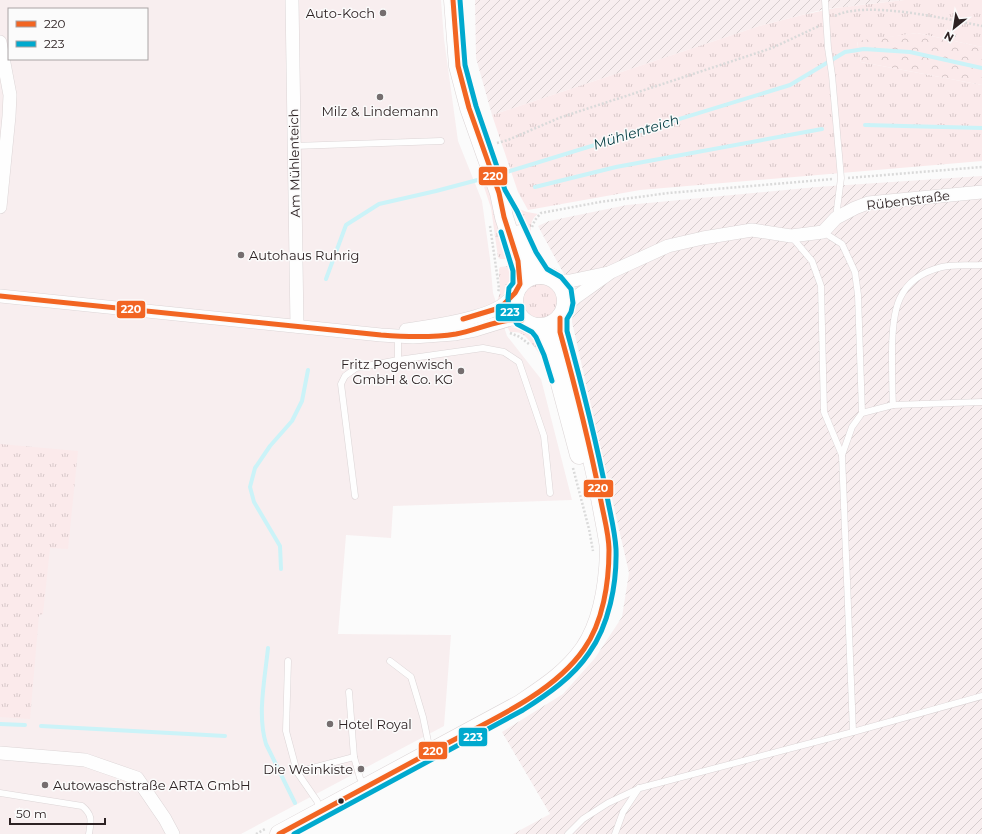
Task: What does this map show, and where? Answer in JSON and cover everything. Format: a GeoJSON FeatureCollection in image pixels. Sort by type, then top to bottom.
{"type":"FeatureCollection","features":[{"type":"Feature","properties":{"kind":"main road"},"geometry":{"type":"LineString","coordinates":[[453,0],[458,66],[469,108],[498,189],[504,217],[518,261],[518,289],[514,303],[517,312],[544,337],[555,365],[578,448],[607,576]]}},
{"type":"Feature","properties":{"kind":"main road"},"geometry":{"type":"LineString","coordinates":[[274,830],[321,811],[520,704],[554,681],[570,666],[584,649],[594,630],[602,609],[609,549],[602,506],[583,418],[560,332],[565,293],[562,286],[549,278],[530,256],[498,189]]}},
{"type":"Feature","properties":{"kind":"main road"},"geometry":{"type":"LineString","coordinates":[[518,289],[530,277],[549,278]]}},
{"type":"Feature","properties":{"kind":"main road"},"geometry":{"type":"LineString","coordinates":[[529,323],[545,327],[553,324],[562,313]]}},
{"type":"Feature","properties":{"kind":"street","name":"Am Mühlenteich"},"geometry":{"type":"LineString","coordinates":[[292,0],[297,326]]}},
{"type":"Feature","properties":{"kind":"street"},"geometry":{"type":"LineString","coordinates":[[0,42],[10,95],[0,207]]}},
{"type":"Feature","properties":{"kind":"street","name":"Rübenstraße"},"geometry":{"type":"LineString","coordinates":[[823,232],[836,218],[855,208],[874,202],[982,192]]}},
{"type":"Feature","properties":{"kind":"street"},"geometry":{"type":"LineString","coordinates":[[562,313],[576,297],[612,272],[668,246],[703,238],[752,230],[791,236],[823,232]]}},
{"type":"Feature","properties":{"kind":"street"},"geometry":{"type":"LineString","coordinates":[[549,278],[580,279],[612,272]]}},
{"type":"Feature","properties":{"kind":"street"},"geometry":{"type":"LineString","coordinates":[[381,335],[474,317],[496,309],[504,304],[518,289]]}},
{"type":"Feature","properties":{"kind":"street"},"geometry":{"type":"LineString","coordinates":[[0,296],[412,337],[454,334],[475,330],[511,319],[529,323]]}},
{"type":"Feature","properties":{"kind":"street"},"geometry":{"type":"LineString","coordinates":[[0,753],[85,760],[137,778],[165,819],[173,834]]}},
{"type":"Feature","properties":{"kind":"lane"},"geometry":{"type":"LineString","coordinates":[[825,0],[828,48],[832,75],[841,178],[836,218]]}},
{"type":"Feature","properties":{"kind":"lane"},"geometry":{"type":"LineString","coordinates":[[294,146],[441,141]]}},
{"type":"Feature","properties":{"kind":"lane"},"geometry":{"type":"LineString","coordinates":[[823,232],[842,244],[855,272],[858,296],[862,413],[852,427],[842,455]]}},
{"type":"Feature","properties":{"kind":"lane"},"geometry":{"type":"LineString","coordinates":[[791,236],[812,261],[821,286],[824,412],[842,455],[853,732]]}},
{"type":"Feature","properties":{"kind":"lane"},"geometry":{"type":"LineString","coordinates":[[892,405],[893,317],[897,304],[904,290],[914,280],[928,271],[944,266],[982,265]]}},
{"type":"Feature","properties":{"kind":"lane"},"geometry":{"type":"LineString","coordinates":[[398,336],[398,360]]}},
{"type":"Feature","properties":{"kind":"lane"},"geometry":{"type":"LineString","coordinates":[[355,496],[341,384],[345,376],[356,368],[398,360],[483,348],[504,352],[519,362],[544,436],[550,493]]}},
{"type":"Feature","properties":{"kind":"lane"},"geometry":{"type":"LineString","coordinates":[[862,413],[892,405],[982,402]]}},
{"type":"Feature","properties":{"kind":"lane"},"geometry":{"type":"LineString","coordinates":[[288,661],[286,731],[297,772],[317,801],[321,811]]}},
{"type":"Feature","properties":{"kind":"lane"},"geometry":{"type":"LineString","coordinates":[[390,661],[411,677],[423,717],[430,753]]}},
{"type":"Feature","properties":{"kind":"lane"},"geometry":{"type":"LineString","coordinates":[[349,692],[354,757],[360,778],[366,787]]}},
{"type":"Feature","properties":{"kind":"lane"},"geometry":{"type":"LineString","coordinates":[[568,834],[584,819],[608,803],[640,788],[853,732],[982,696]]}},
{"type":"Feature","properties":{"kind":"lane"},"geometry":{"type":"LineString","coordinates":[[297,772],[354,757]]}},
{"type":"Feature","properties":{"kind":"lane"},"geometry":{"type":"LineString","coordinates":[[615,834],[623,812],[640,788]]}},
{"type":"Feature","properties":{"kind":"lane"},"geometry":{"type":"LineString","coordinates":[[0,793],[82,806],[89,812],[91,819],[89,834]]}},
{"type":"Feature","properties":{"kind":"path"},"geometry":{"type":"LineString","coordinates":[[486,155],[508,140],[559,118],[772,48],[826,22],[840,13],[874,9],[895,10],[982,26]]}},
{"type":"Feature","properties":{"kind":"path"},"geometry":{"type":"LineString","coordinates":[[532,232],[535,220],[541,214],[600,202],[669,193],[982,167]]}},
{"type":"Feature","properties":{"kind":"path"},"geometry":{"type":"LineString","coordinates":[[499,322],[502,333],[508,332],[520,337],[530,344]]}},
{"type":"Feature","properties":{"kind":"path"},"geometry":{"type":"LineString","coordinates":[[572,461],[593,552]]}},
{"type":"Feature","properties":{"kind":"path"},"geometry":{"type":"LineString","coordinates":[[256,834],[274,830]]}},
{"type":"Feature","properties":{"kind":"shaded area"},"geometry":{"type":"Polygon","coordinates":[[[0,0],[441,0],[444,39],[458,141],[482,201],[493,293],[507,336],[541,379],[572,500],[393,506],[391,538],[346,535],[338,634],[451,635],[444,726],[241,834],[0,834],[0,0]]]}},
{"type":"Feature","properties":{"kind":"shaded area"},"geometry":{"type":"Polygon","coordinates":[[[475,0],[904,0],[825,9],[759,26],[492,115],[476,58],[475,0]]]}},
{"type":"Feature","properties":{"kind":"shaded area"},"geometry":{"type":"Polygon","coordinates":[[[982,176],[982,834],[513,834],[550,814],[502,732],[563,694],[595,658],[622,617],[629,573],[572,322],[573,290],[538,226],[549,221],[627,205],[817,187],[982,176]]]}},
{"type":"Feature","properties":{"kind":"green space"},"geometry":{"type":"Polygon","coordinates":[[[904,0],[982,0],[982,47],[917,33],[857,42],[861,62],[982,85],[982,161],[640,190],[528,210],[518,192],[492,115],[759,26],[835,8],[904,0]]]}},
{"type":"Feature","properties":{"kind":"green space"},"geometry":{"type":"Polygon","coordinates":[[[917,33],[982,47],[982,85],[861,62],[857,41],[917,33]]]}},
{"type":"Feature","properties":{"kind":"green space"},"geometry":{"type":"Polygon","coordinates":[[[488,185],[511,259],[500,259],[498,257],[491,208],[484,187],[488,185]]]}},
{"type":"Feature","properties":{"kind":"green space"},"geometry":{"type":"Polygon","coordinates":[[[514,207],[538,214],[531,223],[533,243],[527,238],[513,208],[514,207]]]}},
{"type":"Feature","properties":{"kind":"green space"},"geometry":{"type":"Polygon","coordinates":[[[508,266],[513,268],[510,282],[504,294],[497,301],[500,293],[499,269],[500,267],[508,266]]]}},
{"type":"Feature","properties":{"kind":"green space"},"geometry":{"type":"Polygon","coordinates":[[[539,282],[549,285],[555,291],[558,301],[555,311],[549,317],[539,320],[529,317],[523,311],[520,301],[523,291],[529,285],[539,282]]]}},
{"type":"Feature","properties":{"kind":"green space"},"geometry":{"type":"Polygon","coordinates":[[[507,326],[521,329],[535,337],[554,376],[530,341],[522,334],[510,332],[507,326]]]}},
{"type":"Feature","properties":{"kind":"green space"},"geometry":{"type":"Polygon","coordinates":[[[0,444],[78,451],[68,549],[50,548],[43,614],[39,615],[30,719],[0,717],[0,444]]]}},
{"type":"Feature","properties":{"kind":"waterway","name":"Mühlenteich"},"geometry":{"type":"LineString","coordinates":[[497,175],[790,85],[845,52],[864,49],[910,52],[982,68]]}},
{"type":"Feature","properties":{"kind":"waterway"},"geometry":{"type":"LineString","coordinates":[[865,125],[982,128]]}},
{"type":"Feature","properties":{"kind":"waterway"},"geometry":{"type":"LineString","coordinates":[[535,187],[616,167],[822,129]]}},
{"type":"Feature","properties":{"kind":"waterway","name":"Mühlenteich"},"geometry":{"type":"LineString","coordinates":[[326,279],[346,225],[379,204],[489,177]]}},
{"type":"Feature","properties":{"kind":"waterway","name":"Mühlenteich"},"geometry":{"type":"LineString","coordinates":[[281,569],[280,546],[254,502],[250,487],[255,468],[270,446],[292,421],[302,401],[308,370]]}},
{"type":"Feature","properties":{"kind":"waterway","name":"Mühlenteich"},"geometry":{"type":"LineString","coordinates":[[268,648],[262,696],[263,733],[266,744],[295,803]]}},
{"type":"Feature","properties":{"kind":"waterway"},"geometry":{"type":"LineString","coordinates":[[0,724],[25,725]]}},
{"type":"Feature","properties":{"kind":"waterway"},"geometry":{"type":"LineString","coordinates":[[41,726],[225,736]]}},
{"type":"Feature","properties":{"kind":"transit line","name":"220"},"geometry":{"type":"LineString","coordinates":[[453,0],[458,66],[469,108],[499,193],[504,217],[518,261],[520,284],[515,293],[504,304],[496,309],[463,319]]}},
{"type":"Feature","properties":{"kind":"transit line","name":"223"},"geometry":{"type":"LineString","coordinates":[[294,834],[523,710],[551,691],[583,662],[596,642],[607,617],[613,590],[616,562],[614,529],[603,475],[567,331],[567,319],[571,312],[573,303],[571,289],[561,277],[547,269],[536,252],[517,211],[505,190],[476,106],[465,65],[460,0]]}},
{"type":"Feature","properties":{"kind":"transit line","name":"223"},"geometry":{"type":"LineString","coordinates":[[501,232],[513,271],[513,283],[509,288],[509,311],[517,324],[532,332],[536,337],[544,355],[552,381]]}},
{"type":"Feature","properties":{"kind":"transit line","name":"220"},"geometry":{"type":"LineString","coordinates":[[0,296],[400,336],[428,337],[456,334],[506,321],[522,320]]}},
{"type":"Feature","properties":{"kind":"transit line","name":"220"},"geometry":{"type":"LineString","coordinates":[[279,834],[518,706],[555,680],[571,665],[591,638],[604,602],[608,576],[609,544],[606,523],[591,455],[560,332],[560,318]]}},
{"type":"Feature","properties":{"kind":"place","name":"Auto-Koch"},"geometry":{"type":"Point","coordinates":[383,13]}},
{"type":"Feature","properties":{"kind":"place","name":"Milz & Lindemann"},"geometry":{"type":"Point","coordinates":[380,97]}},
{"type":"Feature","properties":{"kind":"place","name":"Autohaus Ruhrig"},"geometry":{"type":"Point","coordinates":[241,255]}},
{"type":"Feature","properties":{"kind":"place","name":"Fritz Pogenwisch GmbH & Co. KG"},"geometry":{"type":"Point","coordinates":[461,371]}},
{"type":"Feature","properties":{"kind":"place","name":"Hotel Royal"},"geometry":{"type":"Point","coordinates":[330,724]}},
{"type":"Feature","properties":{"kind":"place","name":"Die Weinkiste"},"geometry":{"type":"Point","coordinates":[361,769]}},
{"type":"Feature","properties":{"kind":"place","name":"Autowaschstraße ARTA GmbH"},"geometry":{"type":"Point","coordinates":[45,785]}}]}
